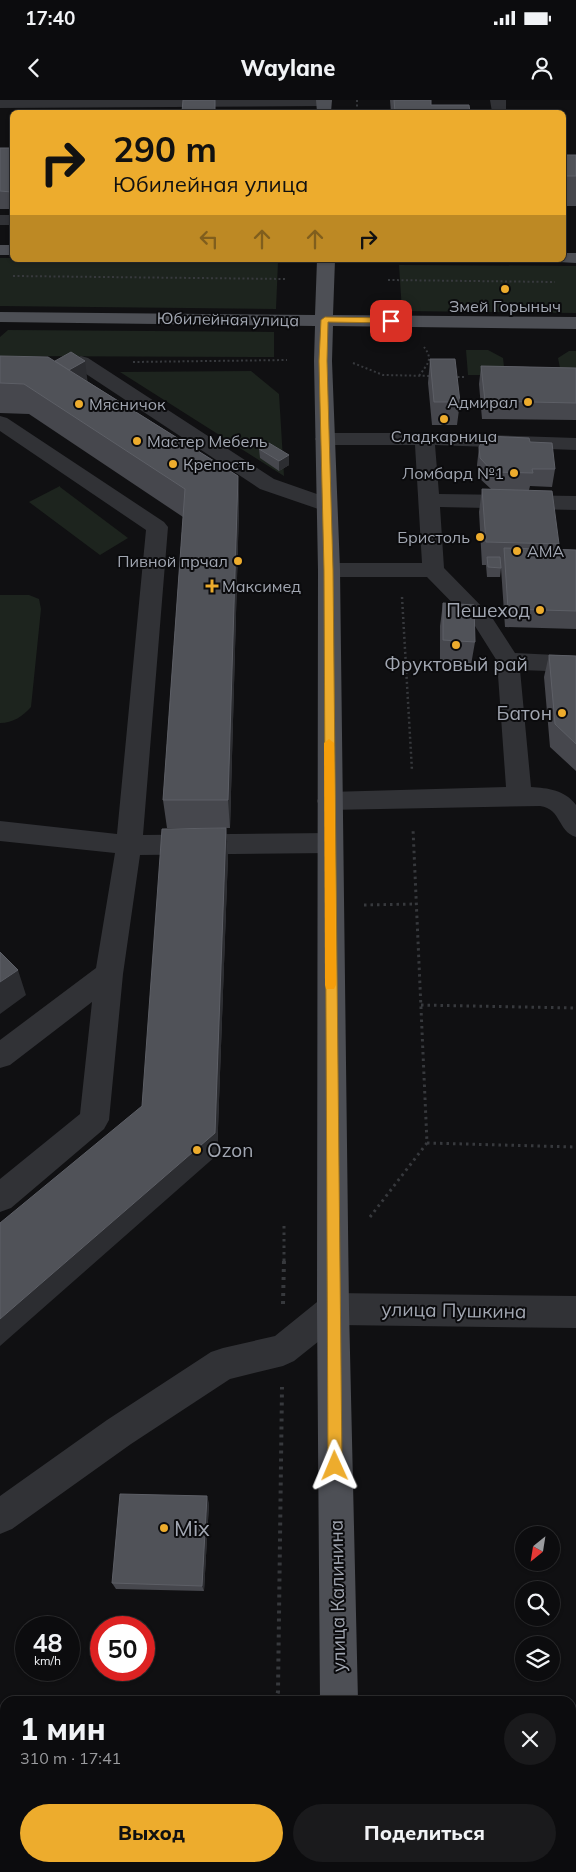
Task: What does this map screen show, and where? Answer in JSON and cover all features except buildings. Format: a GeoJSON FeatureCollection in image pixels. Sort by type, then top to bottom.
{"type":"FeatureCollection","features":[{"type":"Feature","properties":{"kind":"main road","name":"улица Калинина"},"geometry":{"type":"LineString","coordinates":[[326,262],[323,361],[329,570],[333,1309],[339,1696]]}},
{"type":"Feature","properties":{"kind":"main road","name":"Юбилейная улица"},"geometry":{"type":"LineString","coordinates":[[0,317],[576,323]]}},
{"type":"Feature","properties":{"kind":"street"},"geometry":{"type":"LineString","coordinates":[[0,103],[69,108],[146,105],[324,104]]}},
{"type":"Feature","properties":{"kind":"street"},"geometry":{"type":"LineString","coordinates":[[81,362],[267,484],[327,505]]}},
{"type":"Feature","properties":{"kind":"street"},"geometry":{"type":"LineString","coordinates":[[0,422],[157,526],[129,845],[109,974],[94,1120],[0,1198]]}},
{"type":"Feature","properties":{"kind":"street"},"geometry":{"type":"LineString","coordinates":[[325,439],[425,439],[576,444]]}},
{"type":"Feature","properties":{"kind":"street"},"geometry":{"type":"LineString","coordinates":[[425,439],[433,570],[482,621],[508,661],[519,796]]}},
{"type":"Feature","properties":{"kind":"street"},"geometry":{"type":"LineString","coordinates":[[428,500],[576,503]]}},
{"type":"Feature","properties":{"kind":"street"},"geometry":{"type":"LineString","coordinates":[[329,570],[433,570]]}},
{"type":"Feature","properties":{"kind":"street"},"geometry":{"type":"LineString","coordinates":[[508,661],[576,664]]}},
{"type":"Feature","properties":{"kind":"street"},"geometry":{"type":"LineString","coordinates":[[330,801],[547,796],[566,806],[576,827]]}},
{"type":"Feature","properties":{"kind":"street"},"geometry":{"type":"LineString","coordinates":[[0,830],[129,845],[330,843]]}},
{"type":"Feature","properties":{"kind":"street"},"geometry":{"type":"LineString","coordinates":[[0,1056],[109,974]]}},
{"type":"Feature","properties":{"kind":"street"},"geometry":{"type":"LineString","coordinates":[[0,1517],[119,1432],[223,1364],[283,1350],[333,1309]]}},
{"type":"Feature","properties":{"kind":"street","name":"улица Пушкина"},"geometry":{"type":"LineString","coordinates":[[333,1309],[576,1312]]}},
{"type":"Feature","properties":{"kind":"path"},"geometry":{"type":"LineString","coordinates":[[10,276],[287,279]]}},
{"type":"Feature","properties":{"kind":"path"},"geometry":{"type":"LineString","coordinates":[[388,280],[556,282]]}},
{"type":"Feature","properties":{"kind":"path"},"geometry":{"type":"LineString","coordinates":[[419,376],[429,362],[429,354],[424,347]]}},
{"type":"Feature","properties":{"kind":"path"},"geometry":{"type":"LineString","coordinates":[[81,362],[287,360]]}},
{"type":"Feature","properties":{"kind":"path"},"geometry":{"type":"LineString","coordinates":[[349,361],[383,375],[437,376]]}},
{"type":"Feature","properties":{"kind":"path"},"geometry":{"type":"LineString","coordinates":[[446,376],[465,377]]}},
{"type":"Feature","properties":{"kind":"path"},"geometry":{"type":"LineString","coordinates":[[401,570],[413,799]]}},
{"type":"Feature","properties":{"kind":"path"},"geometry":{"type":"LineString","coordinates":[[370,1217],[427,1143],[412,848]]}},
{"type":"Feature","properties":{"kind":"path"},"geometry":{"type":"LineString","coordinates":[[357,905],[416,904]]}},
{"type":"Feature","properties":{"kind":"path"},"geometry":{"type":"LineString","coordinates":[[421,1005],[576,1008]]}},
{"type":"Feature","properties":{"kind":"path"},"geometry":{"type":"LineString","coordinates":[[427,1143],[576,1147]]}},
{"type":"Feature","properties":{"kind":"path"},"geometry":{"type":"LineString","coordinates":[[277,1696],[284,1222]]}},
{"type":"Feature","properties":{"kind":"shaded area"},"geometry":{"type":"Polygon","coordinates":[[[0,258],[10,258],[10,262],[278,262],[276,309],[0,306],[0,258]]]}},
{"type":"Feature","properties":{"kind":"shaded area"},"geometry":{"type":"Polygon","coordinates":[[[399,265],[576,266],[576,313],[402,311],[399,265]]]}},
{"type":"Feature","properties":{"kind":"shaded area"},"geometry":{"type":"Polygon","coordinates":[[[8,330],[274,332],[274,357],[0,356],[0,337],[8,330]]]}},
{"type":"Feature","properties":{"kind":"shaded area"},"geometry":{"type":"Polygon","coordinates":[[[466,350],[488,350],[503,358],[504,367],[492,375],[468,375],[466,350]]]}},
{"type":"Feature","properties":{"kind":"shaded area"},"geometry":{"type":"Polygon","coordinates":[[[569,351],[576,351],[576,376],[560,368],[558,358],[569,351]]]}},
{"type":"Feature","properties":{"kind":"shaded area"},"geometry":{"type":"Polygon","coordinates":[[[251,371],[279,394],[284,476],[120,372],[251,371]]]}},
{"type":"Feature","properties":{"kind":"shaded area"},"geometry":{"type":"Polygon","coordinates":[[[60,486],[128,538],[100,555],[29,502],[60,486]]]}},
{"type":"Feature","properties":{"kind":"shaded area"},"geometry":{"type":"Polygon","coordinates":[[[0,595],[29,595],[39,599],[41,609],[31,707],[17,718],[9,722],[0,723],[0,595]]]}},
{"type":"Feature","properties":{"kind":"slow traffic"},"geometry":{"type":"LineString","coordinates":[[329,743],[330,985]]}},
{"type":"Feature","properties":{"kind":"place","name":"Змей Горыныч"},"geometry":{"type":"Point","coordinates":[505,289]}},
{"type":"Feature","properties":{"kind":"place","name":"Адмирал"},"geometry":{"type":"Point","coordinates":[528,402]}},
{"type":"Feature","properties":{"kind":"place","name":"Мясничок"},"geometry":{"type":"Point","coordinates":[79,404]}},
{"type":"Feature","properties":{"kind":"place","name":"Сладкарница"},"geometry":{"type":"Point","coordinates":[444,419]}},
{"type":"Feature","properties":{"kind":"place","name":"Мастер Мебель"},"geometry":{"type":"Point","coordinates":[137,441]}},
{"type":"Feature","properties":{"kind":"place","name":"Крепость"},"geometry":{"type":"Point","coordinates":[173,464]}},
{"type":"Feature","properties":{"kind":"place","name":"Ломбард №1"},"geometry":{"type":"Point","coordinates":[514,473]}},
{"type":"Feature","properties":{"kind":"place","name":"Бристоль"},"geometry":{"type":"Point","coordinates":[480,537]}},
{"type":"Feature","properties":{"kind":"place","name":"АМА"},"geometry":{"type":"Point","coordinates":[517,551]}},
{"type":"Feature","properties":{"kind":"place","name":"Пивной прчал"},"geometry":{"type":"Point","coordinates":[238,561]}},
{"type":"Feature","properties":{"kind":"place","name":"Максимед"},"geometry":{"type":"Point","coordinates":[212,586]}},
{"type":"Feature","properties":{"kind":"place","name":"Пешеход"},"geometry":{"type":"Point","coordinates":[540,610]}},
{"type":"Feature","properties":{"kind":"place","name":"Фруктовый рай"},"geometry":{"type":"Point","coordinates":[456,645]}},
{"type":"Feature","properties":{"kind":"place","name":"Батон"},"geometry":{"type":"Point","coordinates":[562,713]}},
{"type":"Feature","properties":{"kind":"place","name":"Ozon"},"geometry":{"type":"Point","coordinates":[197,1150]}},
{"type":"Feature","properties":{"kind":"place","name":"Mix"},"geometry":{"type":"Point","coordinates":[164,1528]}},
{"type":"Feature","properties":{"kind":"route"},"geometry":{"type":"LineString","coordinates":[[335,1466],[330,983],[329,570],[323,361],[325,320],[391,321]]}}]}
